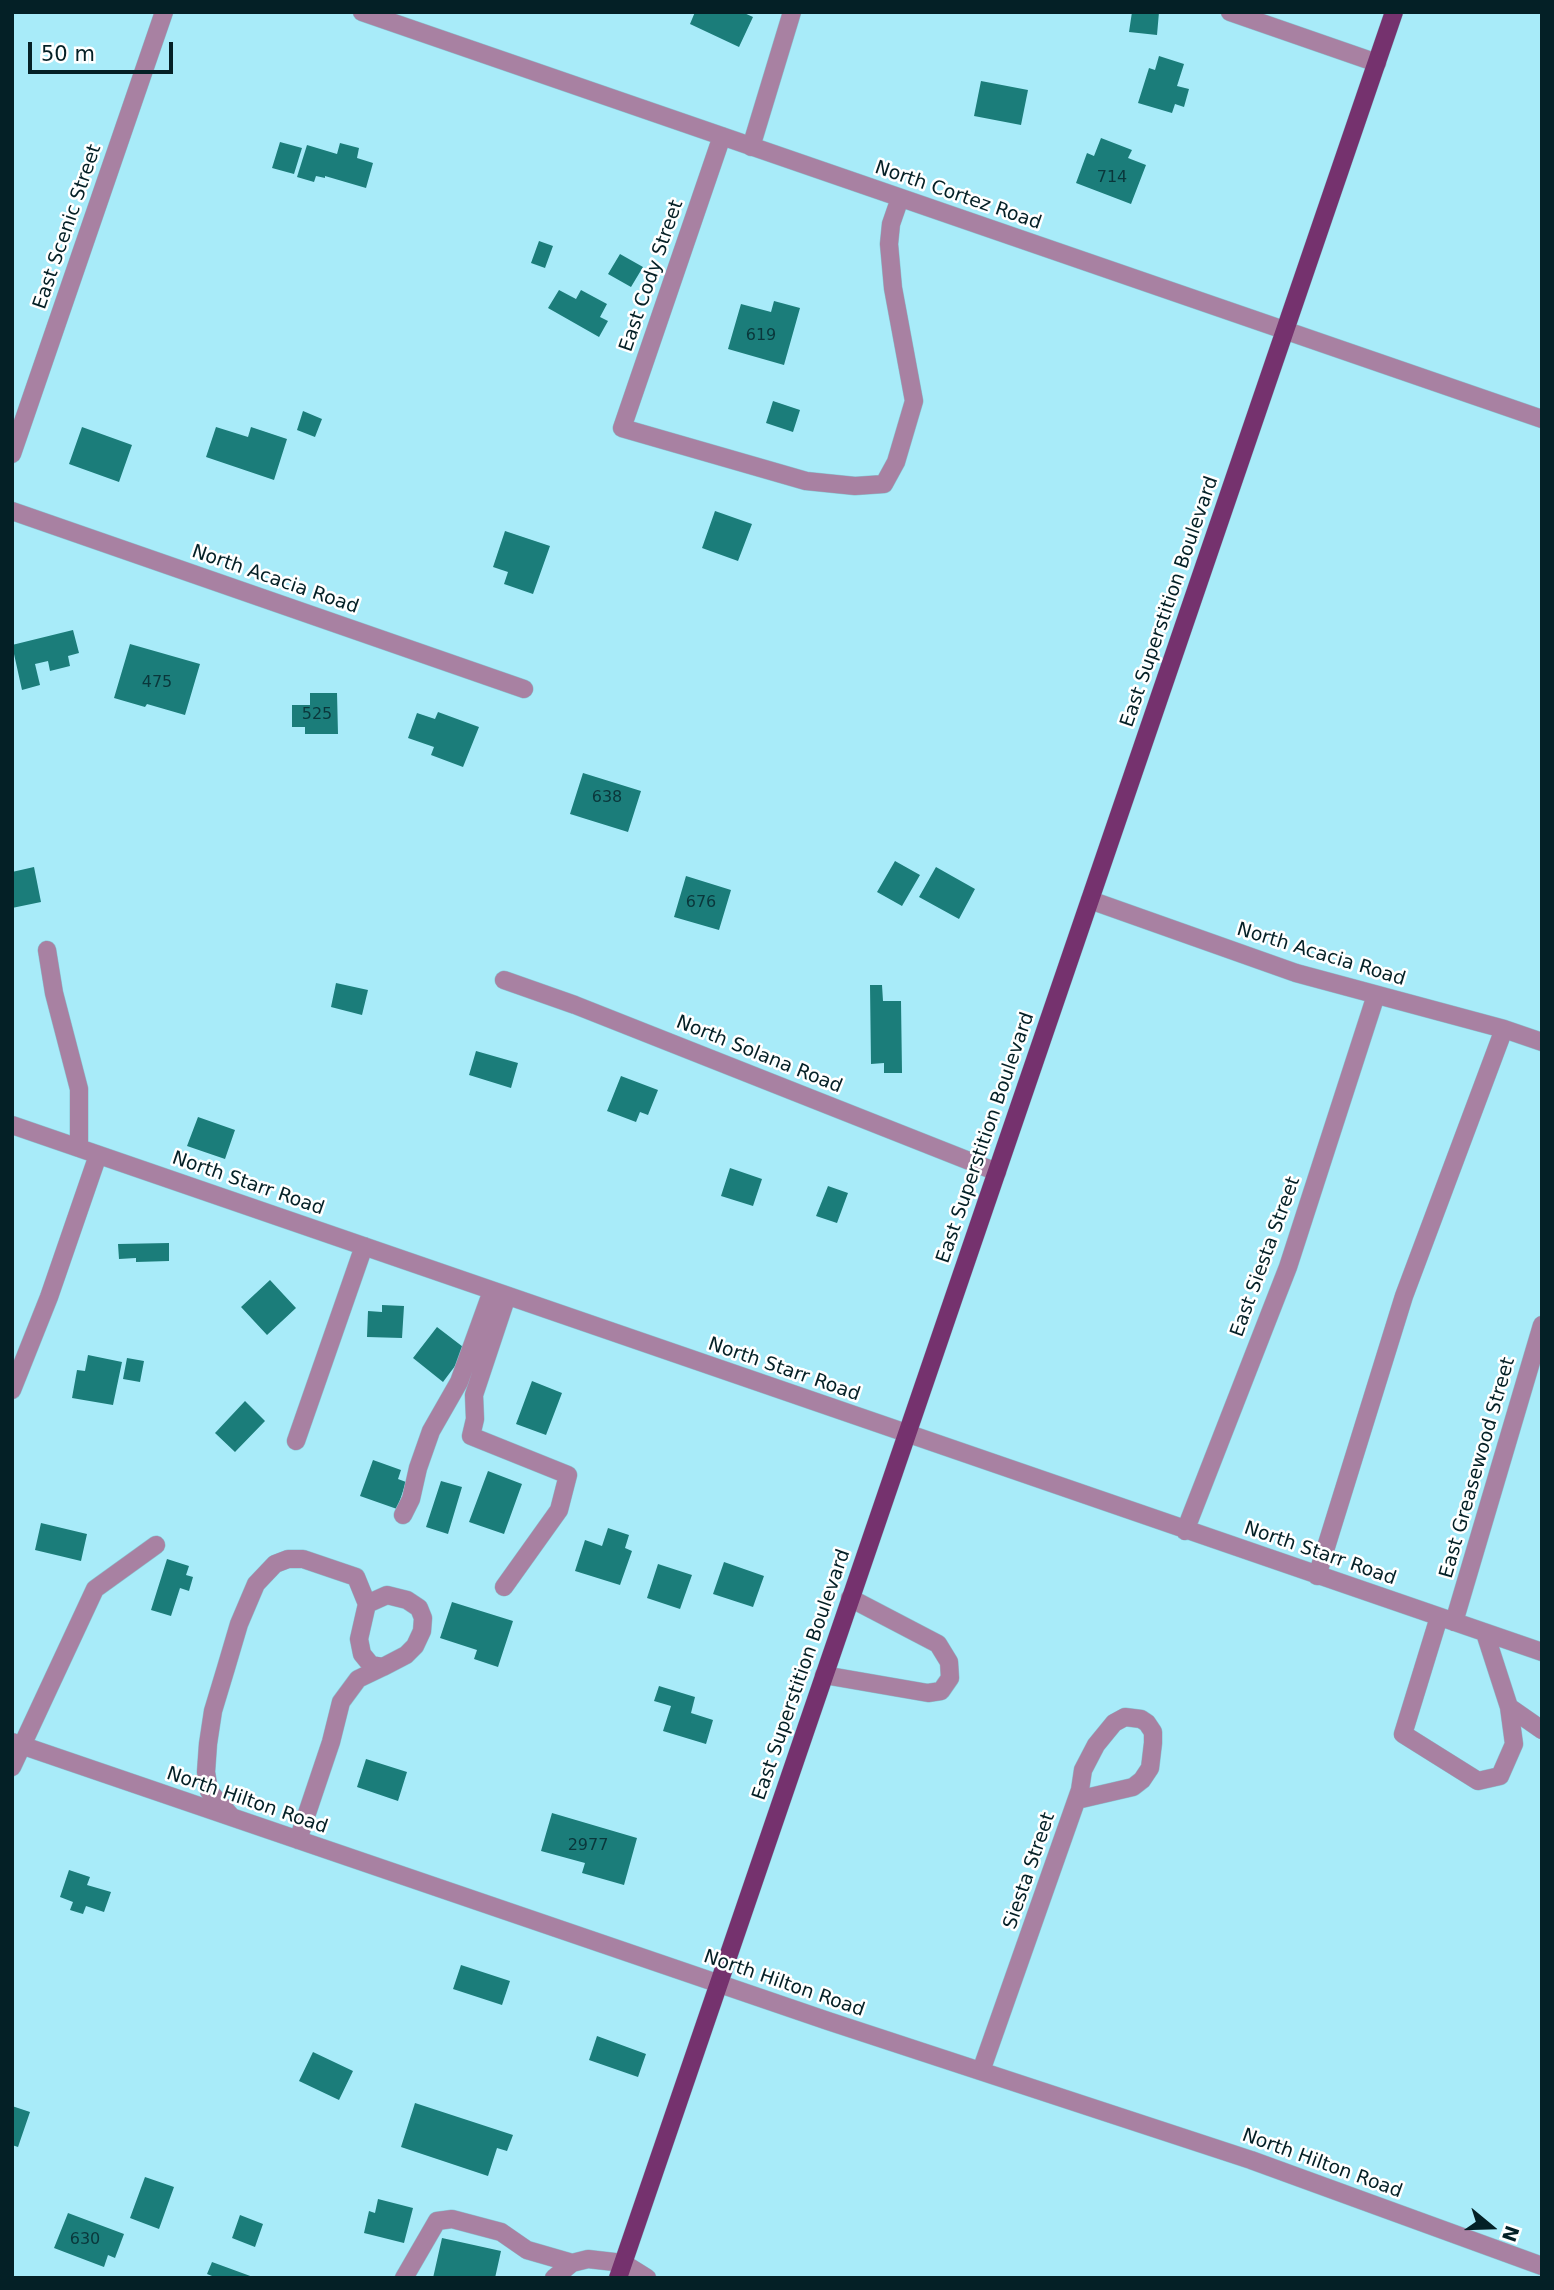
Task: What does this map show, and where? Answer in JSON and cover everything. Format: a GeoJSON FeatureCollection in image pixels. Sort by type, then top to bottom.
{"type":"FeatureCollection","features":[{"type":"Feature","properties":{"kind":"main road","name":"East Superstition Boulevard"},"geometry":{"type":"LineString","coordinates":[[620,2270],[1394,12]]}},
{"type":"Feature","properties":{"kind":"street","name":"East Scenic Street"},"geometry":{"type":"LineString","coordinates":[[12,454],[164,12]]}},
{"type":"Feature","properties":{"kind":"street","name":"North Cortez Road"},"geometry":{"type":"LineString","coordinates":[[362,12],[1542,419]]}},
{"type":"Feature","properties":{"kind":"street"},"geometry":{"type":"LineString","coordinates":[[751,147],[792,12]]}},
{"type":"Feature","properties":{"kind":"street"},"geometry":{"type":"LineString","coordinates":[[1230,12],[1377,63]]}},
{"type":"Feature","properties":{"kind":"street","name":"East Cody Street"},"geometry":{"type":"LineString","coordinates":[[722,136],[622,428],[806,481],[855,486],[884,484],[896,462],[914,401],[892,288],[889,244],[891,223],[900,198]]}},
{"type":"Feature","properties":{"kind":"street","name":"North Acacia Road"},"geometry":{"type":"LineString","coordinates":[[12,511],[524,689]]}},
{"type":"Feature","properties":{"kind":"street","name":"North Acacia Road"},"geometry":{"type":"LineString","coordinates":[[1090,900],[1296,973],[1504,1029],[1542,1042]]}},
{"type":"Feature","properties":{"kind":"street"},"geometry":{"type":"LineString","coordinates":[[47,950],[54,993],[79,1089],[79,1148]]}},
{"type":"Feature","properties":{"kind":"street","name":"North Solana Road"},"geometry":{"type":"LineString","coordinates":[[504,981],[587,1010],[997,1172]]}},
{"type":"Feature","properties":{"kind":"street","name":"East Siesta Street"},"geometry":{"type":"LineString","coordinates":[[1185,1531],[1288,1267],[1376,995]]}},
{"type":"Feature","properties":{"kind":"street"},"geometry":{"type":"LineString","coordinates":[[1317,1576],[1404,1296],[1504,1029]]}},
{"type":"Feature","properties":{"kind":"street","name":"North Starr Road"},"geometry":{"type":"LineString","coordinates":[[12,1125],[1542,1652]]}},
{"type":"Feature","properties":{"kind":"street"},"geometry":{"type":"LineString","coordinates":[[12,1390],[49,1297],[98,1155]]}},
{"type":"Feature","properties":{"kind":"street"},"geometry":{"type":"LineString","coordinates":[[296,1441],[364,1246]]}},
{"type":"Feature","properties":{"kind":"street"},"geometry":{"type":"LineString","coordinates":[[403,1515],[411,1499],[431,1431],[459,1382],[499,1293]]}},
{"type":"Feature","properties":{"kind":"street"},"geometry":{"type":"LineString","coordinates":[[499,1293],[474,1395],[475,1419],[471,1436],[568,1475],[559,1510],[504,1587]]}},
{"type":"Feature","properties":{"kind":"street","name":"East Greasewood Street"},"geometry":{"type":"LineString","coordinates":[[1508,1707],[1514,1744],[1500,1776],[1478,1781],[1402,1734],[1446,1620],[1542,1325]]}},
{"type":"Feature","properties":{"kind":"street"},"geometry":{"type":"LineString","coordinates":[[12,1767],[18,1744],[94,1589],[156,1545]]}},
{"type":"Feature","properties":{"kind":"street"},"geometry":{"type":"LineString","coordinates":[[233,1818],[209,1791],[206,1772],[208,1744],[214,1711],[239,1624],[257,1584],[275,1564],[288,1559],[303,1559],[356,1577],[368,1604],[359,1639],[362,1654],[371,1665],[383,1667]]}},
{"type":"Feature","properties":{"kind":"street"},"geometry":{"type":"LineString","coordinates":[[298,1840],[331,1742],[341,1702],[358,1679],[405,1655],[415,1646],[422,1631],[423,1618],[419,1608],[407,1600],[387,1595],[368,1604]]}},
{"type":"Feature","properties":{"kind":"street"},"geometry":{"type":"LineString","coordinates":[[824,1675],[928,1693],[941,1691],[950,1678],[949,1662],[938,1644],[850,1598]]}},
{"type":"Feature","properties":{"kind":"street"},"geometry":{"type":"LineString","coordinates":[[1485,1633],[1508,1707],[1542,1730]]}},
{"type":"Feature","properties":{"kind":"street","name":"Siesta Street"},"geometry":{"type":"LineString","coordinates":[[981,2071],[1077,1800],[1083,1770],[1096,1745],[1114,1724],[1125,1717],[1141,1719],[1147,1723],[1153,1732],[1153,1743],[1150,1768],[1142,1780],[1133,1787],[1077,1800]]}},
{"type":"Feature","properties":{"kind":"street","name":"North Hilton Road"},"geometry":{"type":"LineString","coordinates":[[18,1744],[719,1984],[1251,2160],[1542,2266]]}},
{"type":"Feature","properties":{"kind":"street"},"geometry":{"type":"LineString","coordinates":[[404,2278],[437,2221],[452,2219],[501,2232],[527,2250],[572,2263]]}},
{"type":"Feature","properties":{"kind":"street"},"geometry":{"type":"LineString","coordinates":[[554,2278],[572,2263],[588,2259],[647,2278]]}},
{"type":"Feature","properties":{"kind":"building"},"geometry":{"type":"Polygon","coordinates":[[[695,12],[742,12],[753,17],[739,47],[690,24],[695,12]]]}},
{"type":"Feature","properties":{"kind":"building"},"geometry":{"type":"Polygon","coordinates":[[[1132,12],[1159,12],[1157,35],[1129,32],[1132,12]]]}},
{"type":"Feature","properties":{"kind":"building"},"geometry":{"type":"Polygon","coordinates":[[[1159,56],[1184,64],[1177,86],[1189,89],[1184,107],[1175,104],[1172,113],[1138,103],[1149,68],[1155,70],[1159,56]]]}},
{"type":"Feature","properties":{"kind":"building"},"geometry":{"type":"Polygon","coordinates":[[[981,81],[1028,90],[1021,125],[974,116],[981,81]]]}},
{"type":"Feature","properties":{"kind":"building"},"geometry":{"type":"Polygon","coordinates":[[[1101,138],[1132,150],[1128,158],[1146,165],[1131,204],[1076,183],[1087,153],[1094,156],[1101,138]]]}},
{"type":"Feature","properties":{"kind":"building"},"geometry":{"type":"Polygon","coordinates":[[[280,142],[302,148],[294,174],[272,168],[280,142]]]}},
{"type":"Feature","properties":{"kind":"building"},"geometry":{"type":"Polygon","coordinates":[[[340,143],[359,148],[357,158],[373,163],[366,188],[325,176],[316,176],[314,182],[297,177],[307,145],[337,154],[340,143]]]}},
{"type":"Feature","properties":{"kind":"building"},"geometry":{"type":"Polygon","coordinates":[[[539,241],[553,246],[545,268],[531,263],[539,241]]]}},
{"type":"Feature","properties":{"kind":"building"},"geometry":{"type":"Polygon","coordinates":[[[620,254],[643,267],[631,287],[608,274],[620,254]]]}},
{"type":"Feature","properties":{"kind":"building"},"geometry":{"type":"Polygon","coordinates":[[[559,290],[576,299],[581,290],[607,304],[600,317],[608,321],[599,337],[548,308],[559,290]]]}},
{"type":"Feature","properties":{"kind":"building"},"geometry":{"type":"Polygon","coordinates":[[[774,301],[800,308],[784,365],[728,349],[741,304],[771,312],[774,301]]]}},
{"type":"Feature","properties":{"kind":"building"},"geometry":{"type":"Polygon","coordinates":[[[773,401],[800,410],[793,432],[766,423],[773,401]]]}},
{"type":"Feature","properties":{"kind":"building"},"geometry":{"type":"Polygon","coordinates":[[[303,411],[322,419],[315,437],[297,430],[303,411]]]}},
{"type":"Feature","properties":{"kind":"building"},"geometry":{"type":"Polygon","coordinates":[[[82,427],[132,445],[119,482],[69,464],[82,427]]]}},
{"type":"Feature","properties":{"kind":"building"},"geometry":{"type":"Polygon","coordinates":[[[216,427],[248,437],[251,427],[287,439],[274,480],[206,457],[216,427]]]}},
{"type":"Feature","properties":{"kind":"building"},"geometry":{"type":"Polygon","coordinates":[[[715,511],[752,524],[738,561],[702,548],[715,511]]]}},
{"type":"Feature","properties":{"kind":"building"},"geometry":{"type":"Polygon","coordinates":[[[505,531],[550,546],[533,594],[504,584],[508,572],[493,567],[505,531]]]}},
{"type":"Feature","properties":{"kind":"building"},"geometry":{"type":"Polygon","coordinates":[[[73,630],[79,653],[68,656],[70,666],[50,671],[48,661],[35,664],[40,685],[22,690],[12,645],[73,630]]]}},
{"type":"Feature","properties":{"kind":"building"},"geometry":{"type":"Polygon","coordinates":[[[130,644],[200,664],[185,715],[114,698],[130,644]]]}},
{"type":"Feature","properties":{"kind":"building"},"geometry":{"type":"Polygon","coordinates":[[[310,693],[337,693],[338,734],[305,734],[305,727],[292,727],[292,705],[310,705],[310,693]]]}},
{"type":"Feature","properties":{"kind":"building"},"geometry":{"type":"Polygon","coordinates":[[[438,712],[479,727],[463,767],[431,755],[434,747],[408,738],[417,713],[435,719],[438,712]]]}},
{"type":"Feature","properties":{"kind":"building"},"geometry":{"type":"Polygon","coordinates":[[[583,773],[641,791],[628,832],[570,814],[583,773]]]}},
{"type":"Feature","properties":{"kind":"building"},"geometry":{"type":"Polygon","coordinates":[[[895,861],[920,875],[902,906],[877,892],[895,861]]]}},
{"type":"Feature","properties":{"kind":"building"},"geometry":{"type":"Polygon","coordinates":[[[34,867],[41,902],[12,908],[12,872],[34,867]]]}},
{"type":"Feature","properties":{"kind":"building"},"geometry":{"type":"Polygon","coordinates":[[[936,867],[975,889],[959,919],[919,897],[936,867]]]}},
{"type":"Feature","properties":{"kind":"building"},"geometry":{"type":"Polygon","coordinates":[[[686,876],[731,890],[719,930],[674,917],[686,876]]]}},
{"type":"Feature","properties":{"kind":"building"},"geometry":{"type":"Polygon","coordinates":[[[336,983],[368,990],[362,1015],[331,1007],[336,983]]]}},
{"type":"Feature","properties":{"kind":"building"},"geometry":{"type":"Polygon","coordinates":[[[870,985],[882,985],[883,1001],[901,1001],[902,1073],[884,1073],[884,1063],[871,1064],[870,985]]]}},
{"type":"Feature","properties":{"kind":"building"},"geometry":{"type":"Polygon","coordinates":[[[476,1051],[518,1063],[511,1088],[469,1075],[476,1051]]]}},
{"type":"Feature","properties":{"kind":"building"},"geometry":{"type":"Polygon","coordinates":[[[621,1076],[658,1090],[648,1115],[640,1112],[636,1122],[607,1111],[621,1076]]]}},
{"type":"Feature","properties":{"kind":"building"},"geometry":{"type":"Polygon","coordinates":[[[198,1117],[235,1130],[225,1159],[187,1146],[198,1117]]]}},
{"type":"Feature","properties":{"kind":"building"},"geometry":{"type":"Polygon","coordinates":[[[730,1168],[762,1179],[753,1206],[721,1196],[730,1168]]]}},
{"type":"Feature","properties":{"kind":"building"},"geometry":{"type":"Polygon","coordinates":[[[828,1186],[848,1193],[837,1223],[816,1216],[828,1186]]]}},
{"type":"Feature","properties":{"kind":"building"},"geometry":{"type":"Polygon","coordinates":[[[169,1243],[169,1261],[136,1262],[136,1258],[119,1259],[118,1244],[169,1243]]]}},
{"type":"Feature","properties":{"kind":"building"},"geometry":{"type":"Polygon","coordinates":[[[270,1280],[296,1308],[267,1335],[241,1307],[270,1280]]]}},
{"type":"Feature","properties":{"kind":"building"},"geometry":{"type":"Polygon","coordinates":[[[382,1305],[404,1306],[402,1338],[367,1337],[368,1311],[382,1312],[382,1305]]]}},
{"type":"Feature","properties":{"kind":"building"},"geometry":{"type":"Polygon","coordinates":[[[437,1327],[467,1350],[443,1382],[413,1358],[437,1327]]]}},
{"type":"Feature","properties":{"kind":"building"},"geometry":{"type":"Polygon","coordinates":[[[88,1355],[122,1362],[113,1405],[72,1398],[77,1370],[85,1371],[88,1355]]]}},
{"type":"Feature","properties":{"kind":"building"},"geometry":{"type":"Polygon","coordinates":[[[127,1358],[144,1361],[140,1382],[123,1379],[127,1358]]]}},
{"type":"Feature","properties":{"kind":"building"},"geometry":{"type":"Polygon","coordinates":[[[532,1381],[562,1393],[546,1435],[516,1424],[532,1381]]]}},
{"type":"Feature","properties":{"kind":"building"},"geometry":{"type":"Polygon","coordinates":[[[245,1401],[265,1421],[235,1452],[215,1433],[245,1401]]]}},
{"type":"Feature","properties":{"kind":"building"},"geometry":{"type":"Polygon","coordinates":[[[373,1460],[401,1470],[398,1479],[406,1482],[397,1509],[360,1496],[373,1460]]]}},
{"type":"Feature","properties":{"kind":"building"},"geometry":{"type":"Polygon","coordinates":[[[488,1471],[522,1484],[504,1534],[469,1522],[488,1471]]]}},
{"type":"Feature","properties":{"kind":"building"},"geometry":{"type":"Polygon","coordinates":[[[441,1481],[462,1487],[448,1534],[426,1527],[441,1481]]]}},
{"type":"Feature","properties":{"kind":"building"},"geometry":{"type":"Polygon","coordinates":[[[41,1523],[87,1534],[81,1561],[35,1550],[41,1523]]]}},
{"type":"Feature","properties":{"kind":"building"},"geometry":{"type":"Polygon","coordinates":[[[608,1528],[629,1535],[625,1548],[632,1551],[620,1585],[575,1571],[585,1540],[602,1546],[608,1528]]]}},
{"type":"Feature","properties":{"kind":"building"},"geometry":{"type":"Polygon","coordinates":[[[167,1559],[189,1566],[186,1575],[193,1577],[189,1591],[180,1588],[171,1616],[151,1610],[167,1559]]]}},
{"type":"Feature","properties":{"kind":"building"},"geometry":{"type":"Polygon","coordinates":[[[724,1562],[764,1576],[753,1607],[713,1594],[724,1562]]]}},
{"type":"Feature","properties":{"kind":"building"},"geometry":{"type":"Polygon","coordinates":[[[658,1564],[692,1575],[680,1609],[647,1598],[658,1564]]]}},
{"type":"Feature","properties":{"kind":"building"},"geometry":{"type":"Polygon","coordinates":[[[452,1602],[513,1621],[498,1667],[474,1659],[477,1650],[440,1638],[452,1602]]]}},
{"type":"Feature","properties":{"kind":"building"},"geometry":{"type":"Polygon","coordinates":[[[659,1686],[695,1697],[691,1713],[713,1720],[706,1744],[663,1731],[671,1706],[654,1701],[659,1686]]]}},
{"type":"Feature","properties":{"kind":"building"},"geometry":{"type":"Polygon","coordinates":[[[366,1759],[407,1772],[398,1801],[357,1787],[366,1759]]]}},
{"type":"Feature","properties":{"kind":"building"},"geometry":{"type":"Polygon","coordinates":[[[552,1813],[637,1838],[624,1885],[582,1873],[585,1863],[541,1851],[552,1813]]]}},
{"type":"Feature","properties":{"kind":"building"},"geometry":{"type":"Polygon","coordinates":[[[69,1870],[90,1877],[87,1885],[111,1892],[104,1912],[86,1906],[83,1914],[70,1910],[73,1902],[60,1897],[69,1870]]]}},
{"type":"Feature","properties":{"kind":"building"},"geometry":{"type":"Polygon","coordinates":[[[461,1965],[510,1981],[502,2005],[453,1989],[461,1965]]]}},
{"type":"Feature","properties":{"kind":"building"},"geometry":{"type":"Polygon","coordinates":[[[597,2036],[646,2054],[638,2077],[589,2060],[597,2036]]]}},
{"type":"Feature","properties":{"kind":"building"},"geometry":{"type":"Polygon","coordinates":[[[313,2052],[353,2071],[339,2100],[299,2081],[313,2052]]]}},
{"type":"Feature","properties":{"kind":"building"},"geometry":{"type":"Polygon","coordinates":[[[415,2103],[513,2135],[507,2151],[497,2148],[488,2176],[401,2147],[415,2103]]]}},
{"type":"Feature","properties":{"kind":"building"},"geometry":{"type":"Polygon","coordinates":[[[12,2106],[30,2112],[18,2147],[12,2145],[12,2106]]]}},
{"type":"Feature","properties":{"kind":"building"},"geometry":{"type":"Polygon","coordinates":[[[145,2177],[174,2187],[159,2229],[130,2218],[145,2177]]]}},
{"type":"Feature","properties":{"kind":"building"},"geometry":{"type":"Polygon","coordinates":[[[378,2199],[413,2208],[404,2243],[364,2233],[369,2211],[375,2213],[378,2199]]]}},
{"type":"Feature","properties":{"kind":"building"},"geometry":{"type":"Polygon","coordinates":[[[68,2213],[124,2234],[115,2258],[108,2255],[104,2267],[54,2248],[68,2213]]]}},
{"type":"Feature","properties":{"kind":"building"},"geometry":{"type":"Polygon","coordinates":[[[240,2215],[263,2224],[255,2247],[232,2238],[240,2215]]]}},
{"type":"Feature","properties":{"kind":"building"},"geometry":{"type":"Polygon","coordinates":[[[442,2238],[501,2251],[495,2278],[433,2278],[442,2238]]]}},
{"type":"Feature","properties":{"kind":"building"},"geometry":{"type":"Polygon","coordinates":[[[212,2262],[253,2278],[217,2278],[207,2274],[212,2262]]]}}]}
